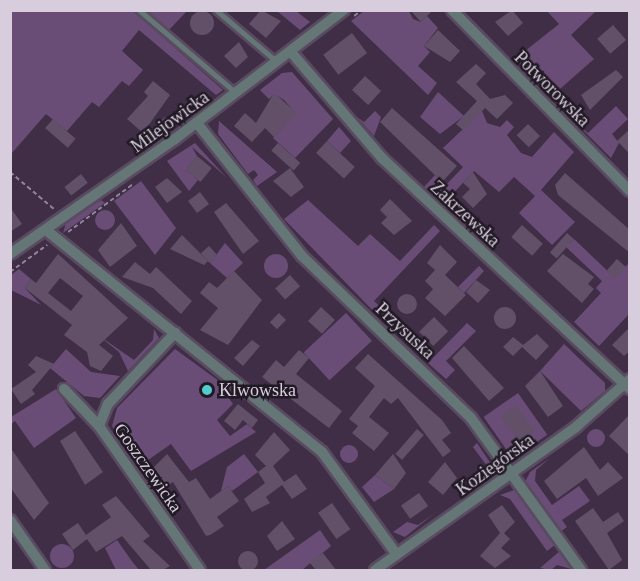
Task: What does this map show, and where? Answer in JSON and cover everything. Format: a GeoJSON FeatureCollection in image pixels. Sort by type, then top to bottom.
{"type":"FeatureCollection","features":[{"type":"Feature","properties":{"kind":"street","name":"Milejowicka"},"geometry":{"type":"LineString","coordinates":[[10,254],[237,94],[344,10]]}},
{"type":"Feature","properties":{"kind":"street","name":"Potworowska"},"geometry":{"type":"LineString","coordinates":[[452,10],[630,191]]}},
{"type":"Feature","properties":{"kind":"street","name":"Zakrzewska"},"geometry":{"type":"LineString","coordinates":[[291,52],[382,158],[628,384]]}},
{"type":"Feature","properties":{"kind":"street","name":"Przysuska"},"geometry":{"type":"LineString","coordinates":[[197,123],[302,256],[458,404],[581,570]]}},
{"type":"Feature","properties":{"kind":"street"},"geometry":{"type":"LineString","coordinates":[[46,230],[322,452],[397,555]]}},
{"type":"Feature","properties":{"kind":"street"},"geometry":{"type":"LineString","coordinates":[[99,426],[108,404],[175,333]]}},
{"type":"Feature","properties":{"kind":"street","name":"Koziegórska"},"geometry":{"type":"LineString","coordinates":[[375,570],[512,474],[628,384]]}},
{"type":"Feature","properties":{"kind":"street","name":"Goszczewicka"},"geometry":{"type":"LineString","coordinates":[[64,389],[99,426],[200,570]]}},
{"type":"Feature","properties":{"kind":"street"},"geometry":{"type":"LineString","coordinates":[[10,520],[45,570]]}},
{"type":"Feature","properties":{"kind":"lane"},"geometry":{"type":"LineString","coordinates":[[139,10],[237,94]]}},
{"type":"Feature","properties":{"kind":"lane"},"geometry":{"type":"LineString","coordinates":[[216,10],[277,62]]}},
{"type":"Feature","properties":{"kind":"path"},"geometry":{"type":"LineString","coordinates":[[10,172],[64,217]]}},
{"type":"Feature","properties":{"kind":"path"},"geometry":{"type":"LineString","coordinates":[[10,272],[58,240],[137,181]]}},
{"type":"Feature","properties":{"kind":"shaded area"},"geometry":{"type":"Polygon","coordinates":[[[11,11],[133,11],[223,90],[216,95],[139,30],[122,51],[143,70],[129,86],[122,81],[99,107],[92,102],[67,131],[46,114],[11,154],[11,11]]]}},
{"type":"Feature","properties":{"kind":"shaded area"},"geometry":{"type":"Polygon","coordinates":[[[146,11],[187,11],[169,30],[146,11]]]}},
{"type":"Feature","properties":{"kind":"shaded area"},"geometry":{"type":"Polygon","coordinates":[[[277,11],[296,11],[310,22],[300,30],[277,11]]]}},
{"type":"Feature","properties":{"kind":"shaded area"},"geometry":{"type":"Polygon","coordinates":[[[364,11],[409,11],[413,19],[421,22],[427,16],[438,28],[424,46],[430,52],[418,66],[437,83],[428,95],[351,21],[364,11]]]}},
{"type":"Feature","properties":{"kind":"shaded area"},"geometry":{"type":"Polygon","coordinates":[[[547,11],[596,11],[571,35],[594,59],[552,96],[515,59],[559,24],[547,11]]]}},
{"type":"Feature","properties":{"kind":"shaded area"},"geometry":{"type":"Polygon","coordinates":[[[292,72],[333,119],[295,158],[273,138],[296,113],[284,100],[274,94],[269,99],[260,90],[282,73],[292,72]]]}},
{"type":"Feature","properties":{"kind":"shaded area"},"geometry":{"type":"Polygon","coordinates":[[[438,92],[464,116],[440,134],[420,117],[438,92]]]}},
{"type":"Feature","properties":{"kind":"shaded area"},"geometry":{"type":"Polygon","coordinates":[[[616,106],[628,119],[612,134],[619,143],[611,158],[570,117],[588,133],[616,106]]]}},
{"type":"Feature","properties":{"kind":"shaded area"},"geometry":{"type":"Polygon","coordinates":[[[375,111],[381,117],[374,136],[357,117],[364,122],[375,111]]]}},
{"type":"Feature","properties":{"kind":"shaded area"},"geometry":{"type":"Polygon","coordinates":[[[482,111],[487,123],[500,127],[507,120],[514,127],[507,135],[521,153],[532,157],[554,132],[574,152],[541,190],[575,222],[552,245],[519,213],[535,196],[514,177],[499,192],[474,171],[446,201],[451,206],[424,187],[435,175],[446,185],[463,167],[443,148],[482,111]]]}},
{"type":"Feature","properties":{"kind":"shaded area"},"geometry":{"type":"Polygon","coordinates":[[[165,117],[176,125],[152,143],[145,135],[165,117]]]}},
{"type":"Feature","properties":{"kind":"shaded area"},"geometry":{"type":"Polygon","coordinates":[[[219,121],[277,172],[257,186],[253,180],[258,175],[254,170],[248,174],[218,134],[219,121]]]}},
{"type":"Feature","properties":{"kind":"shaded area"},"geometry":{"type":"Polygon","coordinates":[[[339,127],[351,141],[340,153],[327,141],[339,127]]]}},
{"type":"Feature","properties":{"kind":"shaded area"},"geometry":{"type":"Polygon","coordinates":[[[195,143],[226,177],[192,147],[197,156],[186,170],[198,180],[189,191],[167,161],[195,143]]]}},
{"type":"Feature","properties":{"kind":"shaded area"},"geometry":{"type":"Polygon","coordinates":[[[141,181],[176,228],[155,255],[114,201],[141,181]]]}},
{"type":"Feature","properties":{"kind":"shaded area"},"geometry":{"type":"Polygon","coordinates":[[[101,200],[105,203],[63,233],[66,223],[101,200]]]}},
{"type":"Feature","properties":{"kind":"shaded area"},"geometry":{"type":"Polygon","coordinates":[[[308,200],[358,246],[370,234],[400,261],[434,225],[440,231],[374,301],[387,313],[382,320],[284,219],[308,200]]]}},
{"type":"Feature","properties":{"kind":"shaded area"},"geometry":{"type":"Polygon","coordinates":[[[105,210],[112,213],[115,220],[112,227],[105,230],[98,227],[95,220],[98,213],[105,210]]]}},
{"type":"Feature","properties":{"kind":"shaded area"},"geometry":{"type":"Polygon","coordinates":[[[574,239],[615,278],[629,263],[629,314],[599,346],[574,322],[601,293],[596,288],[602,281],[566,247],[574,239]]]}},
{"type":"Feature","properties":{"kind":"shaded area"},"geometry":{"type":"Polygon","coordinates":[[[225,243],[243,263],[227,278],[210,263],[225,243]]]}},
{"type":"Feature","properties":{"kind":"shaded area"},"geometry":{"type":"Polygon","coordinates":[[[276,254],[285,257],[288,266],[285,275],[276,278],[267,275],[264,266],[267,257],[276,254]]]}},
{"type":"Feature","properties":{"kind":"shaded area"},"geometry":{"type":"Polygon","coordinates":[[[479,266],[484,271],[464,293],[458,287],[479,266]]]}},
{"type":"Feature","properties":{"kind":"shaded area"},"geometry":{"type":"Polygon","coordinates":[[[19,269],[31,279],[25,288],[41,305],[11,290],[11,275],[19,269]]]}},
{"type":"Feature","properties":{"kind":"shaded area"},"geometry":{"type":"Polygon","coordinates":[[[346,313],[372,341],[329,380],[304,353],[346,313]]]}},
{"type":"Feature","properties":{"kind":"shaded area"},"geometry":{"type":"Polygon","coordinates":[[[467,323],[476,331],[446,361],[455,370],[446,379],[428,363],[467,323]]]}},
{"type":"Feature","properties":{"kind":"shaded area"},"geometry":{"type":"Polygon","coordinates":[[[154,329],[159,338],[128,371],[119,352],[95,333],[134,360],[153,340],[154,329]]]}},
{"type":"Feature","properties":{"kind":"shaded area"},"geometry":{"type":"Polygon","coordinates":[[[564,344],[605,383],[605,391],[581,411],[540,371],[564,344]]]}},
{"type":"Feature","properties":{"kind":"shaded area"},"geometry":{"type":"Polygon","coordinates":[[[66,349],[91,372],[120,376],[100,398],[84,396],[50,368],[66,349]]]}},
{"type":"Feature","properties":{"kind":"shaded area"},"geometry":{"type":"Polygon","coordinates":[[[175,349],[234,392],[228,397],[233,404],[217,420],[230,436],[247,424],[256,432],[191,471],[171,444],[138,467],[112,426],[117,408],[175,349]]]}},
{"type":"Feature","properties":{"kind":"shaded area"},"geometry":{"type":"Polygon","coordinates":[[[56,389],[76,418],[34,448],[15,421],[11,424],[11,417],[56,389]]]}},
{"type":"Feature","properties":{"kind":"shaded area"},"geometry":{"type":"Polygon","coordinates":[[[518,393],[547,435],[513,459],[484,417],[518,393]]]}},
{"type":"Feature","properties":{"kind":"shaded area"},"geometry":{"type":"Polygon","coordinates":[[[596,429],[602,432],[605,438],[602,444],[596,447],[590,444],[587,438],[590,432],[596,429]]]}},
{"type":"Feature","properties":{"kind":"shaded area"},"geometry":{"type":"Polygon","coordinates":[[[477,443],[495,470],[479,485],[487,466],[473,447],[477,443]]]}},
{"type":"Feature","properties":{"kind":"shaded area"},"geometry":{"type":"Polygon","coordinates":[[[349,445],[355,448],[358,454],[355,460],[349,463],[343,460],[340,454],[343,448],[349,445]]]}},
{"type":"Feature","properties":{"kind":"shaded area"},"geometry":{"type":"Polygon","coordinates":[[[244,454],[258,472],[232,491],[228,486],[221,491],[227,467],[244,454]]]}},
{"type":"Feature","properties":{"kind":"shaded area"},"geometry":{"type":"Polygon","coordinates":[[[550,458],[536,470],[535,481],[552,505],[579,486],[590,501],[562,520],[567,527],[560,532],[525,482],[530,472],[550,458]]]}},
{"type":"Feature","properties":{"kind":"shaded area"},"geometry":{"type":"Polygon","coordinates":[[[375,475],[394,489],[374,502],[362,487],[375,475]]]}},
{"type":"Feature","properties":{"kind":"shaded area"},"geometry":{"type":"Polygon","coordinates":[[[517,489],[556,544],[547,551],[510,499],[500,495],[517,489]]]}},
{"type":"Feature","properties":{"kind":"shaded area"},"geometry":{"type":"Polygon","coordinates":[[[435,513],[405,537],[393,532],[407,522],[418,525],[435,513]]]}},
{"type":"Feature","properties":{"kind":"shaded area"},"geometry":{"type":"Polygon","coordinates":[[[320,530],[331,546],[302,570],[264,570],[320,530]]]}},
{"type":"Feature","properties":{"kind":"shaded area"},"geometry":{"type":"Polygon","coordinates":[[[117,540],[139,570],[116,570],[105,548],[117,540]]]}},
{"type":"Feature","properties":{"kind":"shaded area"},"geometry":{"type":"Polygon","coordinates":[[[62,544],[67,545],[73,551],[73,561],[67,567],[62,568],[57,567],[51,561],[50,556],[51,551],[57,545],[62,544]]]}},
{"type":"Feature","properties":{"kind":"shaded area"},"geometry":{"type":"Polygon","coordinates":[[[561,550],[575,570],[557,565],[551,570],[540,568],[561,550]]]}},
{"type":"Feature","properties":{"kind":"building"},"geometry":{"type":"Polygon","coordinates":[[[261,10],[281,21],[266,38],[249,24],[261,10]]]}},
{"type":"Feature","properties":{"kind":"building"},"geometry":{"type":"Polygon","coordinates":[[[410,10],[433,10],[421,22],[410,10]]]}},
{"type":"Feature","properties":{"kind":"building"},"geometry":{"type":"Polygon","coordinates":[[[512,10],[523,23],[508,36],[495,22],[512,10]]]}},
{"type":"Feature","properties":{"kind":"building"},"geometry":{"type":"Polygon","coordinates":[[[202,11],[210,15],[214,23],[210,31],[202,35],[194,31],[190,23],[194,15],[202,11]]]}},
{"type":"Feature","properties":{"kind":"building"},"geometry":{"type":"Polygon","coordinates":[[[613,25],[626,40],[610,54],[597,39],[613,25]]]}},
{"type":"Feature","properties":{"kind":"building"},"geometry":{"type":"Polygon","coordinates":[[[438,30],[460,51],[450,62],[424,46],[438,30]]]}},
{"type":"Feature","properties":{"kind":"building"},"geometry":{"type":"Polygon","coordinates":[[[352,33],[367,53],[338,75],[323,55],[352,33]]]}},
{"type":"Feature","properties":{"kind":"building"},"geometry":{"type":"Polygon","coordinates":[[[239,42],[248,57],[236,68],[224,56],[239,42]]]}},
{"type":"Feature","properties":{"kind":"building"},"geometry":{"type":"Polygon","coordinates":[[[476,64],[486,73],[476,84],[490,99],[505,95],[513,103],[497,119],[485,108],[464,131],[456,124],[477,101],[456,82],[476,64]]]}},
{"type":"Feature","properties":{"kind":"building"},"geometry":{"type":"Polygon","coordinates":[[[616,70],[623,77],[590,110],[581,95],[616,70]]]}},
{"type":"Feature","properties":{"kind":"building"},"geometry":{"type":"Polygon","coordinates":[[[365,76],[381,91],[368,105],[352,90],[365,76]]]}},
{"type":"Feature","properties":{"kind":"building"},"geometry":{"type":"Polygon","coordinates":[[[153,81],[170,95],[143,133],[127,119],[148,96],[144,92],[153,81]]]}},
{"type":"Feature","properties":{"kind":"building"},"geometry":{"type":"Polygon","coordinates":[[[274,93],[297,113],[274,137],[265,128],[252,142],[234,126],[245,113],[256,123],[274,93]]]}},
{"type":"Feature","properties":{"kind":"building"},"geometry":{"type":"Polygon","coordinates":[[[392,108],[457,166],[442,182],[380,122],[392,108]]]}},
{"type":"Feature","properties":{"kind":"building"},"geometry":{"type":"Polygon","coordinates":[[[53,119],[76,139],[68,148],[45,128],[53,119]]]}},
{"type":"Feature","properties":{"kind":"building"},"geometry":{"type":"Polygon","coordinates":[[[528,124],[540,136],[529,147],[517,135],[528,124]]]}},
{"type":"Feature","properties":{"kind":"building"},"geometry":{"type":"Polygon","coordinates":[[[630,129],[630,154],[617,141],[630,129]]]}},
{"type":"Feature","properties":{"kind":"building"},"geometry":{"type":"Polygon","coordinates":[[[327,141],[355,167],[344,179],[316,153],[327,141]]]}},
{"type":"Feature","properties":{"kind":"building"},"geometry":{"type":"Polygon","coordinates":[[[278,143],[300,163],[294,171],[271,150],[278,143]]]}},
{"type":"Feature","properties":{"kind":"building"},"geometry":{"type":"Polygon","coordinates":[[[197,156],[212,168],[200,182],[186,170],[197,156]]]}},
{"type":"Feature","properties":{"kind":"building"},"geometry":{"type":"Polygon","coordinates":[[[290,168],[304,187],[291,197],[273,181],[290,168]]]}},
{"type":"Feature","properties":{"kind":"building"},"geometry":{"type":"Polygon","coordinates":[[[473,172],[487,194],[473,208],[462,197],[470,189],[463,183],[473,172]]]}},
{"type":"Feature","properties":{"kind":"building"},"geometry":{"type":"Polygon","coordinates":[[[565,173],[630,230],[630,253],[558,195],[555,185],[565,173]]]}},
{"type":"Feature","properties":{"kind":"building"},"geometry":{"type":"Polygon","coordinates":[[[81,174],[88,183],[71,196],[64,187],[81,174]]]}},
{"type":"Feature","properties":{"kind":"building"},"geometry":{"type":"Polygon","coordinates":[[[167,178],[182,192],[167,203],[155,187],[167,178]]]}},
{"type":"Feature","properties":{"kind":"building"},"geometry":{"type":"Polygon","coordinates":[[[200,192],[209,204],[197,213],[188,201],[200,192]]]}},
{"type":"Feature","properties":{"kind":"building"},"geometry":{"type":"Polygon","coordinates":[[[390,199],[412,221],[394,235],[381,223],[387,217],[380,210],[390,199]]]}},
{"type":"Feature","properties":{"kind":"building"},"geometry":{"type":"Polygon","coordinates":[[[226,203],[259,241],[243,254],[214,212],[226,203]]]}},
{"type":"Feature","properties":{"kind":"building"},"geometry":{"type":"Polygon","coordinates":[[[10,207],[22,224],[10,232],[10,207]]]}},
{"type":"Feature","properties":{"kind":"building"},"geometry":{"type":"Polygon","coordinates":[[[121,223],[137,246],[110,267],[98,250],[121,223]]]}},
{"type":"Feature","properties":{"kind":"building"},"geometry":{"type":"Polygon","coordinates":[[[522,225],[543,244],[532,256],[511,237],[522,225]]]}},
{"type":"Feature","properties":{"kind":"building"},"geometry":{"type":"Polygon","coordinates":[[[567,233],[574,239],[557,259],[550,253],[567,233]]]}},
{"type":"Feature","properties":{"kind":"building"},"geometry":{"type":"Polygon","coordinates":[[[182,235],[208,261],[204,265],[170,249],[182,235]]]}},
{"type":"Feature","properties":{"kind":"building"},"geometry":{"type":"Polygon","coordinates":[[[440,245],[457,262],[445,275],[466,295],[445,316],[425,298],[433,289],[425,281],[435,270],[427,263],[440,245]]]}},
{"type":"Feature","properties":{"kind":"building"},"geometry":{"type":"Polygon","coordinates":[[[209,246],[218,256],[210,263],[201,253],[209,246]]]}},
{"type":"Feature","properties":{"kind":"building"},"geometry":{"type":"Polygon","coordinates":[[[58,254],[128,318],[99,345],[113,356],[101,371],[90,366],[87,352],[64,335],[72,325],[25,288],[31,279],[36,283],[58,254]],[[60,278],[48,293],[71,311],[83,296],[60,278]]]}},
{"type":"Feature","properties":{"kind":"building"},"geometry":{"type":"Polygon","coordinates":[[[563,254],[594,277],[588,284],[594,289],[582,303],[547,271],[563,254]]]}},
{"type":"Feature","properties":{"kind":"building"},"geometry":{"type":"Polygon","coordinates":[[[617,259],[626,267],[615,279],[606,271],[617,259]]]}},
{"type":"Feature","properties":{"kind":"building"},"geometry":{"type":"Polygon","coordinates":[[[135,262],[150,274],[156,267],[192,301],[181,314],[153,288],[122,277],[135,262]]]}},
{"type":"Feature","properties":{"kind":"building"},"geometry":{"type":"Polygon","coordinates":[[[234,271],[262,300],[228,345],[200,330],[218,308],[200,293],[209,282],[217,288],[234,271]]]}},
{"type":"Feature","properties":{"kind":"building"},"geometry":{"type":"Polygon","coordinates":[[[290,275],[300,286],[285,300],[275,288],[290,275]]]}},
{"type":"Feature","properties":{"kind":"building"},"geometry":{"type":"Polygon","coordinates":[[[476,280],[490,290],[478,303],[466,292],[476,280]]]}},
{"type":"Feature","properties":{"kind":"building"},"geometry":{"type":"Polygon","coordinates":[[[407,294],[414,297],[417,304],[414,311],[407,314],[400,311],[397,304],[400,297],[407,294]]]}},
{"type":"Feature","properties":{"kind":"building"},"geometry":{"type":"Polygon","coordinates":[[[321,307],[335,320],[322,334],[308,321],[321,307]]]}},
{"type":"Feature","properties":{"kind":"building"},"geometry":{"type":"Polygon","coordinates":[[[505,307],[513,310],[516,318],[513,326],[505,329],[497,326],[494,318],[497,310],[505,307]]]}},
{"type":"Feature","properties":{"kind":"building"},"geometry":{"type":"Polygon","coordinates":[[[279,313],[286,320],[277,329],[270,322],[279,313]]]}},
{"type":"Feature","properties":{"kind":"building"},"geometry":{"type":"Polygon","coordinates":[[[434,317],[448,331],[433,346],[419,332],[434,317]]]}},
{"type":"Feature","properties":{"kind":"building"},"geometry":{"type":"Polygon","coordinates":[[[630,327],[630,351],[624,356],[612,345],[630,327]]]}},
{"type":"Feature","properties":{"kind":"building"},"geometry":{"type":"Polygon","coordinates":[[[537,334],[549,346],[536,360],[522,347],[513,356],[503,347],[513,337],[523,345],[537,334]]]}},
{"type":"Feature","properties":{"kind":"building"},"geometry":{"type":"Polygon","coordinates":[[[252,340],[260,346],[243,366],[234,358],[252,340]]]}},
{"type":"Feature","properties":{"kind":"building"},"geometry":{"type":"Polygon","coordinates":[[[464,346],[504,388],[489,401],[452,358],[464,346]]]}},
{"type":"Feature","properties":{"kind":"building"},"geometry":{"type":"Polygon","coordinates":[[[299,350],[309,358],[296,374],[342,411],[329,428],[262,377],[276,360],[284,367],[299,350]]]}},
{"type":"Feature","properties":{"kind":"building"},"geometry":{"type":"Polygon","coordinates":[[[368,354],[442,420],[451,433],[442,440],[451,451],[443,457],[398,398],[391,404],[384,398],[369,417],[389,433],[374,451],[352,433],[358,426],[349,419],[375,386],[355,368],[368,354]]]}},
{"type":"Feature","properties":{"kind":"building"},"geometry":{"type":"Polygon","coordinates":[[[36,356],[54,364],[32,390],[35,394],[21,404],[11,389],[36,372],[28,365],[36,356]]]}},
{"type":"Feature","properties":{"kind":"building"},"geometry":{"type":"Polygon","coordinates":[[[540,371],[563,406],[548,417],[525,386],[540,371]]]}},
{"type":"Feature","properties":{"kind":"building","name":"Klwowska"},"geometry":{"type":"Polygon","coordinates":[[[206,382],[214,389],[207,398],[199,390],[206,382]]]}},
{"type":"Feature","properties":{"kind":"building"},"geometry":{"type":"Polygon","coordinates":[[[238,404],[258,420],[252,428],[243,420],[235,430],[224,421],[238,404]]]}},
{"type":"Feature","properties":{"kind":"building"},"geometry":{"type":"Polygon","coordinates":[[[516,405],[535,431],[519,442],[501,416],[516,405]]]}},
{"type":"Feature","properties":{"kind":"building"},"geometry":{"type":"Polygon","coordinates":[[[630,414],[630,456],[609,436],[630,414]]]}},
{"type":"Feature","properties":{"kind":"building"},"geometry":{"type":"Polygon","coordinates":[[[417,429],[424,435],[402,460],[395,454],[417,429]]]}},
{"type":"Feature","properties":{"kind":"building"},"geometry":{"type":"Polygon","coordinates":[[[75,431],[103,472],[85,485],[60,441],[75,431]]]}},
{"type":"Feature","properties":{"kind":"building"},"geometry":{"type":"Polygon","coordinates":[[[274,432],[290,450],[273,466],[284,482],[296,474],[307,489],[292,499],[282,485],[266,497],[270,503],[252,512],[244,499],[265,483],[258,472],[266,466],[255,455],[274,432]]]}},
{"type":"Feature","properties":{"kind":"building"},"geometry":{"type":"Polygon","coordinates":[[[10,447],[49,503],[34,520],[10,487],[10,447]]]}},
{"type":"Feature","properties":{"kind":"building"},"geometry":{"type":"Polygon","coordinates":[[[584,447],[600,470],[608,462],[623,478],[598,496],[586,478],[557,499],[544,481],[584,447]]]}},
{"type":"Feature","properties":{"kind":"building"},"geometry":{"type":"Polygon","coordinates":[[[167,454],[189,482],[196,478],[210,499],[228,486],[239,501],[217,517],[224,526],[206,536],[173,482],[165,488],[152,469],[167,454]]]}},
{"type":"Feature","properties":{"kind":"building"},"geometry":{"type":"Polygon","coordinates":[[[393,454],[406,473],[394,489],[375,475],[393,454]]]}},
{"type":"Feature","properties":{"kind":"building"},"geometry":{"type":"Polygon","coordinates":[[[445,462],[457,478],[443,495],[428,482],[445,462]]]}},
{"type":"Feature","properties":{"kind":"building"},"geometry":{"type":"Polygon","coordinates":[[[419,493],[428,506],[410,519],[401,506],[419,493]]]}},
{"type":"Feature","properties":{"kind":"building"},"geometry":{"type":"Polygon","coordinates":[[[116,496],[150,536],[143,541],[170,566],[163,570],[151,570],[122,536],[96,552],[87,539],[73,550],[62,534],[78,523],[86,535],[111,517],[102,505],[116,496]]]}},
{"type":"Feature","properties":{"kind":"building"},"geometry":{"type":"Polygon","coordinates":[[[332,503],[350,529],[336,539],[318,513],[332,503]]]}},
{"type":"Feature","properties":{"kind":"building"},"geometry":{"type":"Polygon","coordinates":[[[502,505],[515,522],[504,533],[510,539],[501,548],[511,556],[495,568],[480,556],[500,533],[488,515],[502,505]]]}},
{"type":"Feature","properties":{"kind":"building"},"geometry":{"type":"Polygon","coordinates":[[[593,508],[603,522],[618,512],[624,521],[607,533],[622,560],[609,570],[575,521],[593,508]]]}},
{"type":"Feature","properties":{"kind":"building"},"geometry":{"type":"Polygon","coordinates":[[[282,521],[295,539],[277,551],[267,536],[282,521]]]}},
{"type":"Feature","properties":{"kind":"building"},"geometry":{"type":"Polygon","coordinates":[[[244,551],[252,551],[258,557],[258,565],[252,571],[244,571],[238,565],[238,557],[244,551]]]}},
{"type":"Feature","properties":{"kind":"building"},"geometry":{"type":"Polygon","coordinates":[[[323,553],[336,570],[316,570],[309,562],[323,553]]]}},
{"type":"Feature","properties":{"kind":"place","name":"Klwowska"},"geometry":{"type":"Point","coordinates":[207,390]}}]}
